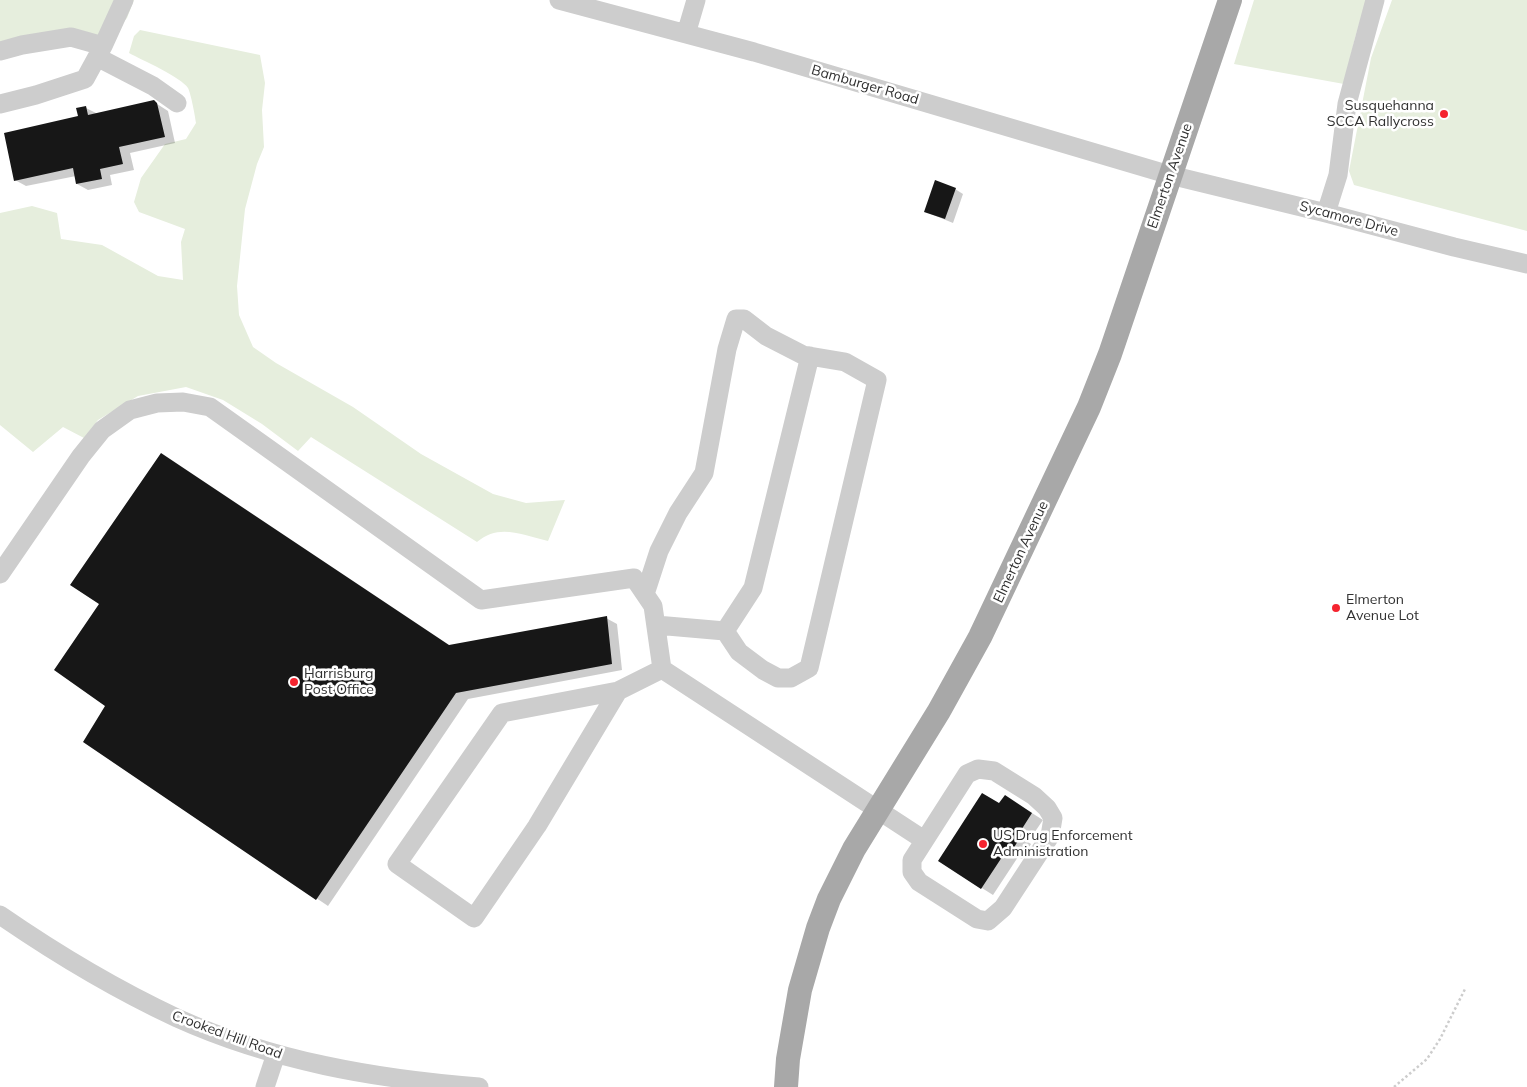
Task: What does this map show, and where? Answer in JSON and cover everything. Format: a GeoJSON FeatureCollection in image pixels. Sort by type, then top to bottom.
{"type":"FeatureCollection","features":[{"type":"Feature","properties":{"kind":"main road","name":"Elmerton Avenue"},"geometry":{"type":"LineString","coordinates":[[786,1087],[788,1059],[800,990],[818,928],[842,872],[939,711],[980,637],[1089,407],[1110,354],[1230,0]]}},
{"type":"Feature","properties":{"kind":"street"},"geometry":{"type":"LineString","coordinates":[[0,104],[36,95],[85,78],[100,52],[124,0]]}},
{"type":"Feature","properties":{"kind":"street","name":"Bamburger Road"},"geometry":{"type":"LineString","coordinates":[[559,0],[763,55],[1170,175]]}},
{"type":"Feature","properties":{"kind":"street"},"geometry":{"type":"LineString","coordinates":[[686,34],[696,0]]}},
{"type":"Feature","properties":{"kind":"street"},"geometry":{"type":"LineString","coordinates":[[1326,213],[1338,175],[1347,104],[1375,0]]}},
{"type":"Feature","properties":{"kind":"street"},"geometry":{"type":"LineString","coordinates":[[0,51],[22,45],[72,37],[100,52],[177,104]]}},
{"type":"Feature","properties":{"kind":"street","name":"Sycamore Drive"},"geometry":{"type":"LineString","coordinates":[[1170,175],[1527,264]]}},
{"type":"Feature","properties":{"kind":"street"},"geometry":{"type":"LineString","coordinates":[[645,594],[659,551],[678,513],[704,473],[727,349],[736,319],[744,319],[766,336],[804,355],[845,362],[877,380],[809,668],[791,678],[778,678],[763,670],[740,652],[725,631],[656,625]]}},
{"type":"Feature","properties":{"kind":"street"},"geometry":{"type":"LineString","coordinates":[[725,631],[753,588],[810,356]]}},
{"type":"Feature","properties":{"kind":"street"},"geometry":{"type":"LineString","coordinates":[[0,574],[81,456],[102,430],[130,410],[157,403],[183,402],[210,407],[481,600],[634,578],[653,606],[662,669],[924,840]]}},
{"type":"Feature","properties":{"kind":"street"},"geometry":{"type":"LineString","coordinates":[[618,691],[536,826],[474,918],[397,864],[502,713],[618,691],[662,669]]}},
{"type":"Feature","properties":{"kind":"street"},"geometry":{"type":"LineString","coordinates":[[978,769],[994,771],[1034,796],[1047,808],[1053,818],[1050,836],[1003,908],[988,921],[977,919],[919,882],[912,872],[912,860],[924,840],[967,774],[978,769]]}},
{"type":"Feature","properties":{"kind":"street","name":"Crooked Hill Road"},"geometry":{"type":"LineString","coordinates":[[0,915],[60,956],[132,996],[179,1019],[234,1040],[276,1054],[333,1068],[438,1085],[479,1087]]}},
{"type":"Feature","properties":{"kind":"street"},"geometry":{"type":"LineString","coordinates":[[265,1087],[276,1054]]}},
{"type":"Feature","properties":{"kind":"path"},"geometry":{"type":"LineString","coordinates":[[1394,1087],[1427,1059],[1440,1039],[1465,988]]}},
{"type":"Feature","properties":{"kind":"green space"},"geometry":{"type":"Polygon","coordinates":[[[0,0],[134,0],[127,18],[112,36],[0,48],[0,0]]]}},
{"type":"Feature","properties":{"kind":"green space"},"geometry":{"type":"Polygon","coordinates":[[[1254,0],[1366,0],[1344,84],[1234,64],[1254,0]]]}},
{"type":"Feature","properties":{"kind":"green space","name":"Susquehanna SCCA Rallycross"},"geometry":{"type":"Polygon","coordinates":[[[1392,0],[1527,0],[1527,231],[1354,185],[1349,171],[1371,58],[1392,0]]]}},
{"type":"Feature","properties":{"kind":"green space"},"geometry":{"type":"Polygon","coordinates":[[[140,30],[260,55],[265,83],[262,110],[264,147],[257,164],[245,209],[237,286],[239,315],[253,347],[276,363],[353,407],[421,454],[493,494],[526,503],[565,500],[548,541],[511,532],[502,532],[485,536],[477,542],[311,437],[298,451],[262,424],[223,400],[186,387],[138,396],[98,420],[84,438],[63,427],[33,452],[0,425],[0,213],[32,206],[57,213],[61,239],[102,245],[158,276],[183,280],[181,242],[185,229],[139,212],[134,202],[141,178],[165,144],[186,139],[196,123],[195,115],[188,88],[184,84],[170,74],[129,53],[134,36],[140,30]]]}},
{"type":"Feature","properties":{"kind":"building"},"geometry":{"type":"Polygon","coordinates":[[[154,100],[157,103],[165,137],[119,147],[123,164],[100,169],[102,179],[76,184],[73,168],[14,181],[4,133],[78,116],[76,108],[86,106],[88,115],[154,100]]]}},
{"type":"Feature","properties":{"kind":"building"},"geometry":{"type":"Polygon","coordinates":[[[935,180],[956,188],[945,219],[924,212],[935,180]]]}},
{"type":"Feature","properties":{"kind":"building","name":"Harrisburg Post Office"},"geometry":{"type":"Polygon","coordinates":[[[161,453],[449,645],[607,616],[612,664],[456,693],[316,900],[83,742],[105,706],[54,670],[99,604],[70,585],[161,453]]]}},
{"type":"Feature","properties":{"kind":"building","name":"US Drug Enforcement Administration"},"geometry":{"type":"Polygon","coordinates":[[[982,793],[999,803],[1005,795],[1032,813],[1018,835],[1021,836],[1010,854],[1006,851],[981,889],[938,861],[982,793]]]}},
{"type":"Feature","properties":{"kind":"place","name":"Susquehanna SCCA Rallycross"},"geometry":{"type":"Point","coordinates":[1444,114]}},
{"type":"Feature","properties":{"kind":"place","name":"Elmerton Avenue Lot"},"geometry":{"type":"Point","coordinates":[1336,608]}},
{"type":"Feature","properties":{"kind":"place","name":"Harrisburg Post Office"},"geometry":{"type":"Point","coordinates":[294,682]}},
{"type":"Feature","properties":{"kind":"place","name":"US Drug Enforcement Administration"},"geometry":{"type":"Point","coordinates":[983,844]}}]}
